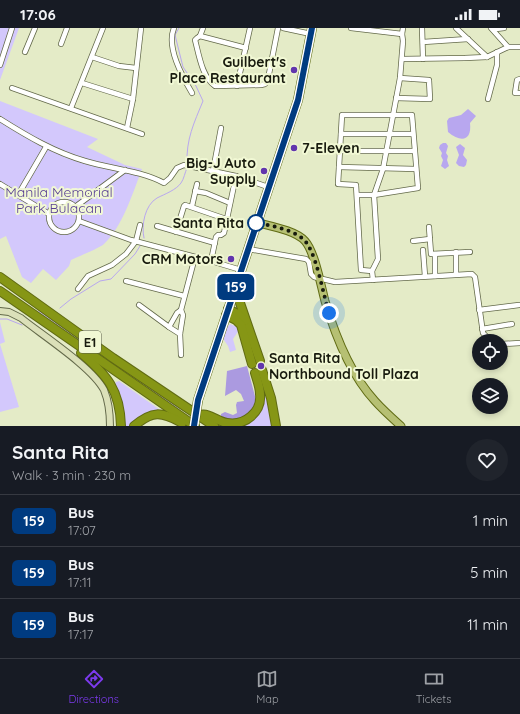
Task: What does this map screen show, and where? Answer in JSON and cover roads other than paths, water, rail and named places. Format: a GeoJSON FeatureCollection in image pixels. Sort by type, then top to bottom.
{"type":"FeatureCollection","features":[{"type":"Feature","properties":{"kind":"highway"},"geometry":{"type":"LineString","coordinates":[[194,426],[198,400],[298,100],[311,31]]}},
{"type":"Feature","properties":{"kind":"highway"},"geometry":{"type":"LineString","coordinates":[[227,312],[241,325],[256,362],[240,300],[241,272]]}},
{"type":"Feature","properties":{"kind":"highway","name":"E1"},"geometry":{"type":"LineString","coordinates":[[0,277],[112,358],[214,426]]}},
{"type":"Feature","properties":{"kind":"highway","name":"E1"},"geometry":{"type":"LineString","coordinates":[[0,291],[194,426]]}},
{"type":"Feature","properties":{"kind":"highway"},"geometry":{"type":"LineString","coordinates":[[227,312],[238,314],[247,323]]}},
{"type":"Feature","properties":{"kind":"highway"},"geometry":{"type":"LineString","coordinates":[[69,339],[74,347],[98,367],[110,382],[117,397],[121,426]]}},
{"type":"Feature","properties":{"kind":"highway"},"geometry":{"type":"LineString","coordinates":[[197,415],[207,415],[221,422],[230,424],[248,420],[256,411],[260,400],[258,372],[272,403],[276,426]]}},
{"type":"Feature","properties":{"kind":"highway"},"geometry":{"type":"LineString","coordinates":[[134,426],[149,415],[158,414],[170,416],[188,426]]}},
{"type":"Feature","properties":{"kind":"main road"},"geometry":{"type":"LineString","coordinates":[[255,222],[292,233],[305,240],[311,252],[333,324],[353,370],[374,400],[401,426]]}},
{"type":"Feature","properties":{"kind":"main road"},"geometry":{"type":"LineString","coordinates":[[0,311],[8,312],[20,318],[90,372],[103,389],[108,400],[110,426]]}},
{"type":"Feature","properties":{"kind":"street"},"geometry":{"type":"LineString","coordinates":[[0,65],[12,28]]}},
{"type":"Feature","properties":{"kind":"street"},"geometry":{"type":"LineString","coordinates":[[25,52],[35,28]]}},
{"type":"Feature","properties":{"kind":"street"},"geometry":{"type":"LineString","coordinates":[[61,44],[67,28]]}},
{"type":"Feature","properties":{"kind":"street"},"geometry":{"type":"LineString","coordinates":[[71,108],[103,28]]}},
{"type":"Feature","properties":{"kind":"street"},"geometry":{"type":"LineString","coordinates":[[127,128],[133,99],[141,28]]}},
{"type":"Feature","properties":{"kind":"street"},"geometry":{"type":"LineString","coordinates":[[174,28],[171,39],[175,57],[182,76],[192,92]]}},
{"type":"Feature","properties":{"kind":"street"},"geometry":{"type":"LineString","coordinates":[[203,28],[200,36],[195,40],[202,66],[211,84],[215,86],[265,84],[268,79],[278,28]]}},
{"type":"Feature","properties":{"kind":"street"},"geometry":{"type":"LineString","coordinates":[[237,86],[250,28]]}},
{"type":"Feature","properties":{"kind":"street"},"geometry":{"type":"LineString","coordinates":[[283,28],[311,31]]}},
{"type":"Feature","properties":{"kind":"street"},"geometry":{"type":"LineString","coordinates":[[351,28],[385,30],[402,34]]}},
{"type":"Feature","properties":{"kind":"street"},"geometry":{"type":"LineString","coordinates":[[373,280],[372,271],[378,259],[374,195],[387,151],[400,78],[403,28]]}},
{"type":"Feature","properties":{"kind":"street"},"geometry":{"type":"LineString","coordinates":[[422,28],[423,59]]}},
{"type":"Feature","properties":{"kind":"street"},"geometry":{"type":"LineString","coordinates":[[456,28],[487,57]]}},
{"type":"Feature","properties":{"kind":"street"},"geometry":{"type":"LineString","coordinates":[[504,28],[495,29],[508,47]]}},
{"type":"Feature","properties":{"kind":"street"},"geometry":{"type":"LineString","coordinates":[[200,36],[246,48]]}},
{"type":"Feature","properties":{"kind":"street"},"geometry":{"type":"LineString","coordinates":[[423,42],[468,39]]}},
{"type":"Feature","properties":{"kind":"street"},"geometry":{"type":"LineString","coordinates":[[402,59],[487,57],[508,47],[520,47]]}},
{"type":"Feature","properties":{"kind":"street"},"geometry":{"type":"LineString","coordinates":[[488,99],[498,65],[497,52]]}},
{"type":"Feature","properties":{"kind":"street"},"geometry":{"type":"LineString","coordinates":[[92,57],[119,66],[136,68]]}},
{"type":"Feature","properties":{"kind":"street"},"geometry":{"type":"LineString","coordinates":[[396,98],[430,99],[429,80],[400,78]]}},
{"type":"Feature","properties":{"kind":"street"},"geometry":{"type":"LineString","coordinates":[[520,79],[517,80],[515,93],[520,93]]}},
{"type":"Feature","properties":{"kind":"street"},"geometry":{"type":"LineString","coordinates":[[82,83],[133,99]]}},
{"type":"Feature","properties":{"kind":"street"},"geometry":{"type":"LineString","coordinates":[[12,88],[142,134]]}},
{"type":"Feature","properties":{"kind":"street"},"geometry":{"type":"LineString","coordinates":[[357,196],[374,195],[418,188],[412,115],[342,115],[338,184],[356,185],[361,270],[372,271]]}},
{"type":"Feature","properties":{"kind":"street"},"geometry":{"type":"LineString","coordinates":[[0,119],[46,147],[83,161],[140,173],[164,183],[170,178],[177,168],[184,166],[236,176],[268,187]]}},
{"type":"Feature","properties":{"kind":"street"},"geometry":{"type":"LineString","coordinates":[[213,171],[221,128]]}},
{"type":"Feature","properties":{"kind":"street"},"geometry":{"type":"LineString","coordinates":[[341,134],[413,134]]}},
{"type":"Feature","properties":{"kind":"street"},"geometry":{"type":"LineString","coordinates":[[18,195],[46,147]]}},
{"type":"Feature","properties":{"kind":"street"},"geometry":{"type":"LineString","coordinates":[[340,151],[414,151]]}},
{"type":"Feature","properties":{"kind":"street"},"geometry":{"type":"LineString","coordinates":[[339,167],[416,169]]}},
{"type":"Feature","properties":{"kind":"street"},"geometry":{"type":"LineString","coordinates":[[75,207],[125,170]]}},
{"type":"Feature","properties":{"kind":"street"},"geometry":{"type":"LineString","coordinates":[[211,261],[216,236],[224,233],[236,176]]}},
{"type":"Feature","properties":{"kind":"street"},"geometry":{"type":"LineString","coordinates":[[0,184],[49,214]]}},
{"type":"Feature","properties":{"kind":"street"},"geometry":{"type":"LineString","coordinates":[[192,206],[197,184]]}},
{"type":"Feature","properties":{"kind":"street"},"geometry":{"type":"LineString","coordinates":[[195,191],[206,193],[230,203]]}},
{"type":"Feature","properties":{"kind":"street"},"geometry":{"type":"LineString","coordinates":[[67,203],[75,207],[78,211],[78,221],[73,229],[64,232],[59,231],[51,225],[49,214],[54,206],[67,203]]}},
{"type":"Feature","properties":{"kind":"street"},"geometry":{"type":"LineString","coordinates":[[176,232],[184,206],[192,206],[226,219]]}},
{"type":"Feature","properties":{"kind":"street"},"geometry":{"type":"LineString","coordinates":[[78,221],[136,241],[211,261],[241,272]]}},
{"type":"Feature","properties":{"kind":"street"},"geometry":{"type":"LineString","coordinates":[[78,289],[88,276],[112,265],[126,254],[136,241],[140,224]]}},
{"type":"Feature","properties":{"kind":"street"},"geometry":{"type":"LineString","coordinates":[[157,226],[215,243]]}},
{"type":"Feature","properties":{"kind":"street"},"geometry":{"type":"LineString","coordinates":[[428,227],[431,254],[470,252]]}},
{"type":"Feature","properties":{"kind":"street"},"geometry":{"type":"LineString","coordinates":[[413,241],[430,239]]}},
{"type":"Feature","properties":{"kind":"street"},"geometry":{"type":"LineString","coordinates":[[248,249],[306,259],[309,262],[311,274],[314,277],[335,282],[472,274],[475,277],[484,334]]}},
{"type":"Feature","properties":{"kind":"street"},"geometry":{"type":"LineString","coordinates":[[423,250],[425,276]]}},
{"type":"Feature","properties":{"kind":"street"},"geometry":{"type":"LineString","coordinates":[[456,252],[456,274]]}},
{"type":"Feature","properties":{"kind":"street"},"geometry":{"type":"LineString","coordinates":[[435,254],[435,276]]}},
{"type":"Feature","properties":{"kind":"street"},"geometry":{"type":"LineString","coordinates":[[181,355],[180,334],[183,315],[181,310],[195,257]]}},
{"type":"Feature","properties":{"kind":"street"},"geometry":{"type":"LineString","coordinates":[[126,281],[184,296]]}},
{"type":"Feature","properties":{"kind":"street"},"geometry":{"type":"LineString","coordinates":[[138,305],[180,334]]}},
{"type":"Feature","properties":{"kind":"street"},"geometry":{"type":"LineString","coordinates":[[479,310],[519,305]]}},
{"type":"Feature","properties":{"kind":"street"},"geometry":{"type":"LineString","coordinates":[[169,327],[176,313],[181,310]]}},
{"type":"Feature","properties":{"kind":"street"},"geometry":{"type":"LineString","coordinates":[[482,329],[512,324]]}},
{"type":"Feature","properties":{"kind":"street"},"geometry":{"type":"LineString","coordinates":[[508,344],[520,343]]}},
{"type":"Feature","properties":{"kind":"waterway"},"geometry":{"type":"LineString","coordinates":[[179,28],[175,35],[183,67],[196,86],[203,101],[189,139],[187,164]]}},
{"type":"Feature","properties":{"kind":"waterway"},"geometry":{"type":"LineString","coordinates":[[144,238],[143,227],[149,205],[157,198],[176,188],[183,180],[187,168]]}},
{"type":"Feature","properties":{"kind":"waterway"},"geometry":{"type":"LineString","coordinates":[[60,308],[71,299],[100,281],[111,279],[135,254],[140,246]]}},
{"type":"Feature","properties":{"kind":"waterway"},"geometry":{"type":"LineString","coordinates":[[0,319],[7,319],[22,325]]}},
{"type":"Feature","properties":{"kind":"place","name":"Guilbert's Place Restaurant"},"geometry":{"type":"Point","coordinates":[294,70]}},
{"type":"Feature","properties":{"kind":"place","name":"7-Eleven"},"geometry":{"type":"Point","coordinates":[294,148]}},
{"type":"Feature","properties":{"kind":"place","name":"Big-J Auto Supply"},"geometry":{"type":"Point","coordinates":[264,171]}},
{"type":"Feature","properties":{"kind":"place","name":"Santa Rita"},"geometry":{"type":"Point","coordinates":[256,223]}},
{"type":"Feature","properties":{"kind":"place","name":"CRM Motors"},"geometry":{"type":"Point","coordinates":[231,259]}},
{"type":"Feature","properties":{"kind":"place","name":"Santa Rita Northbound Toll Plaza"},"geometry":{"type":"Point","coordinates":[261,366]}},
{"type":"Feature","properties":{"kind":"park label","name":"Manila Memorial Park Bulacan"},"geometry":{"type":"Point","coordinates":[59,200]}}]}
